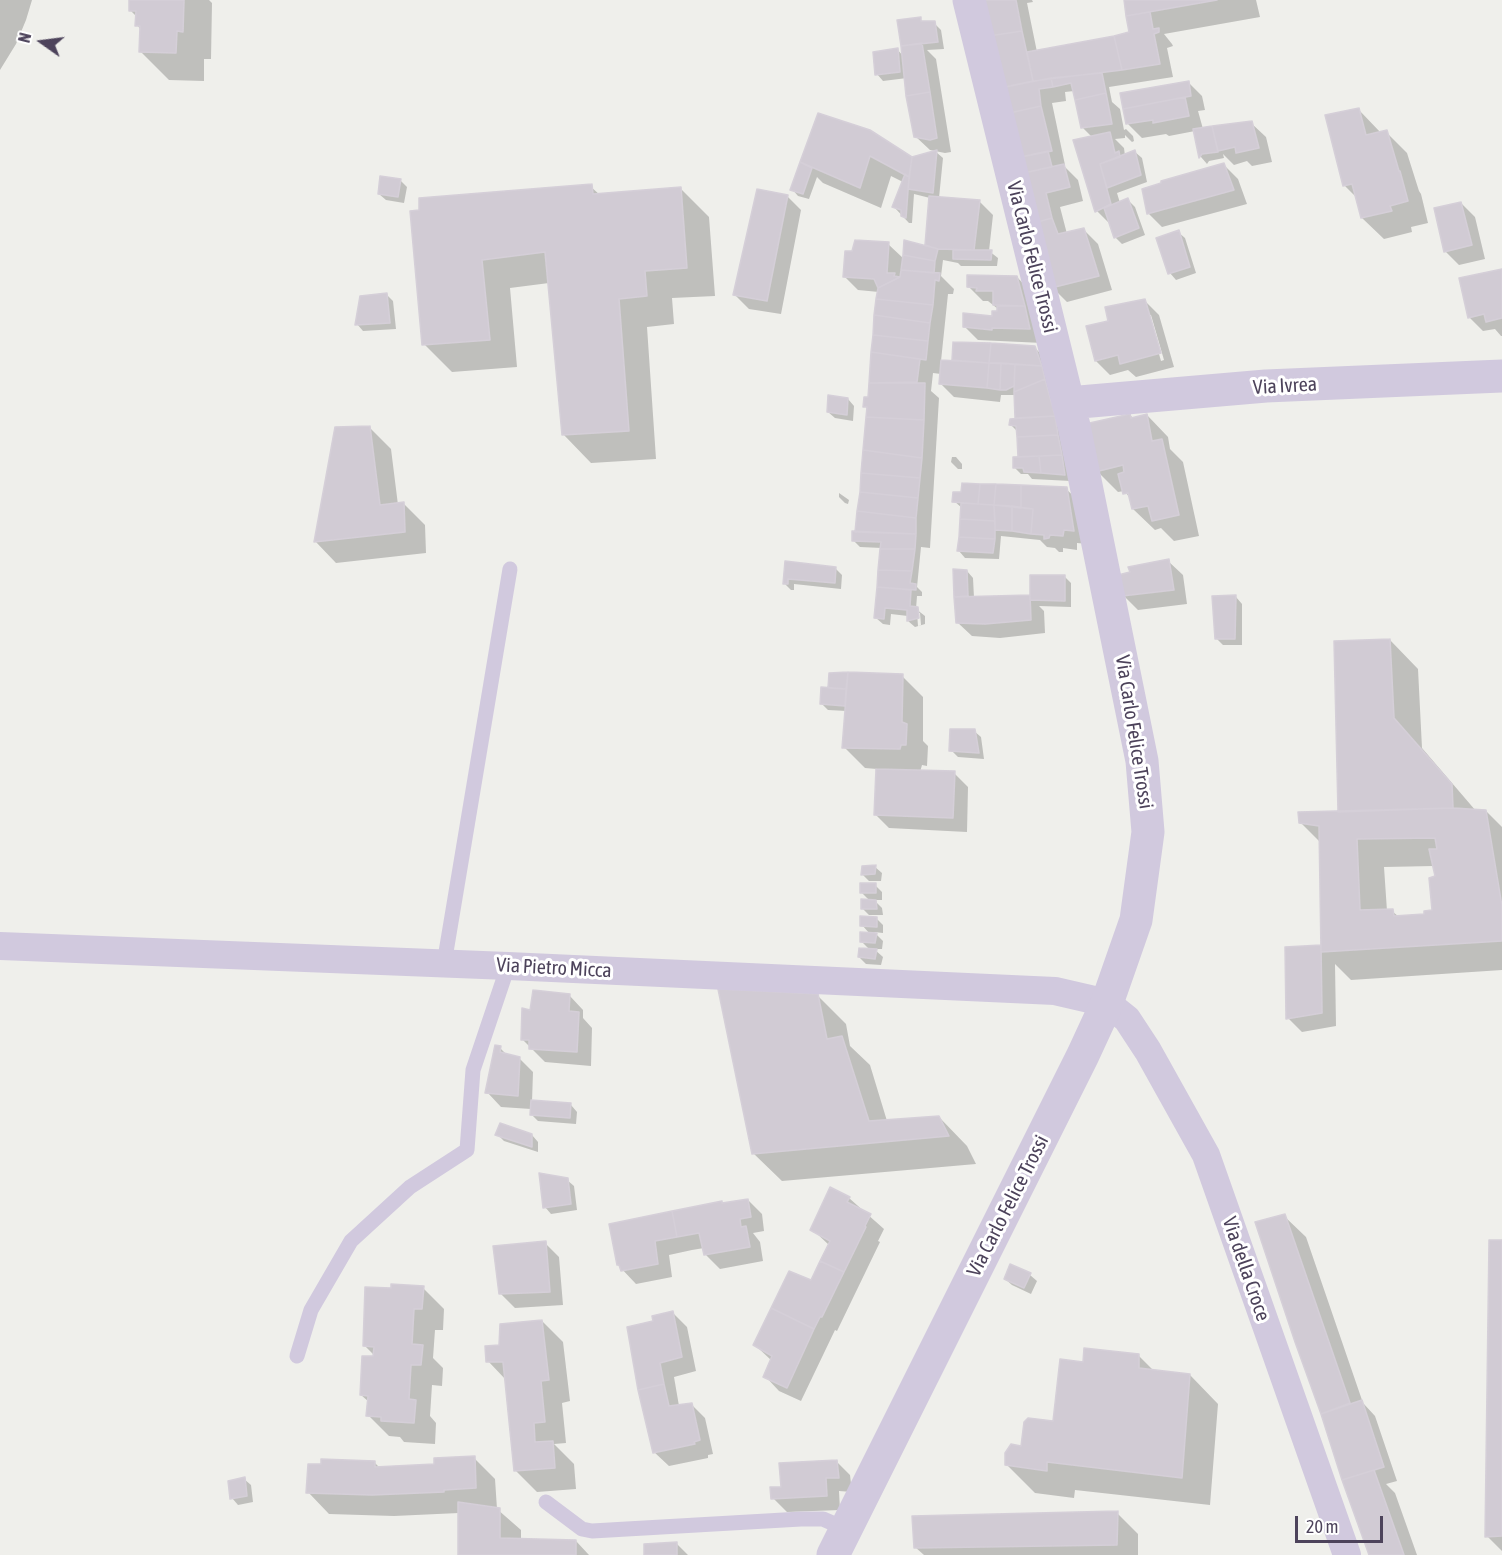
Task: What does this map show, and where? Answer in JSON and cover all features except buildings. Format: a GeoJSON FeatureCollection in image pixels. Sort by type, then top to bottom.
{"type":"FeatureCollection","features":[{"type":"Feature","properties":{"kind":"street","name":"Via Carlo Felice Trossi"},"geometry":{"type":"LineString","coordinates":[[840,1542],[1107,1003],[1137,920],[1149,832],[1142,761],[1116,623],[1068,403],[969,0]]}},
{"type":"Feature","properties":{"kind":"street","name":"Via Ivrea"},"geometry":{"type":"LineString","coordinates":[[1068,403],[1266,386],[1502,376]]}},
{"type":"Feature","properties":{"kind":"street","name":"Via Pietro Micca"},"geometry":{"type":"LineString","coordinates":[[0,946],[1055,991],[1107,1003]]}},
{"type":"Feature","properties":{"kind":"street","name":"Via della Croce"},"geometry":{"type":"LineString","coordinates":[[1107,1003],[1127,1019],[1148,1051],[1206,1155],[1347,1555]]}},
{"type":"Feature","properties":{"kind":"lane"},"geometry":{"type":"LineString","coordinates":[[444,964],[510,569]]}},
{"type":"Feature","properties":{"kind":"lane"},"geometry":{"type":"LineString","coordinates":[[297,1356],[310,1310],[351,1241],[410,1187],[467,1150],[473,1070],[508,966]]}},
{"type":"Feature","properties":{"kind":"lane"},"geometry":{"type":"LineString","coordinates":[[546,1502],[582,1529],[592,1531],[823,1519],[840,1542]]}}]}
